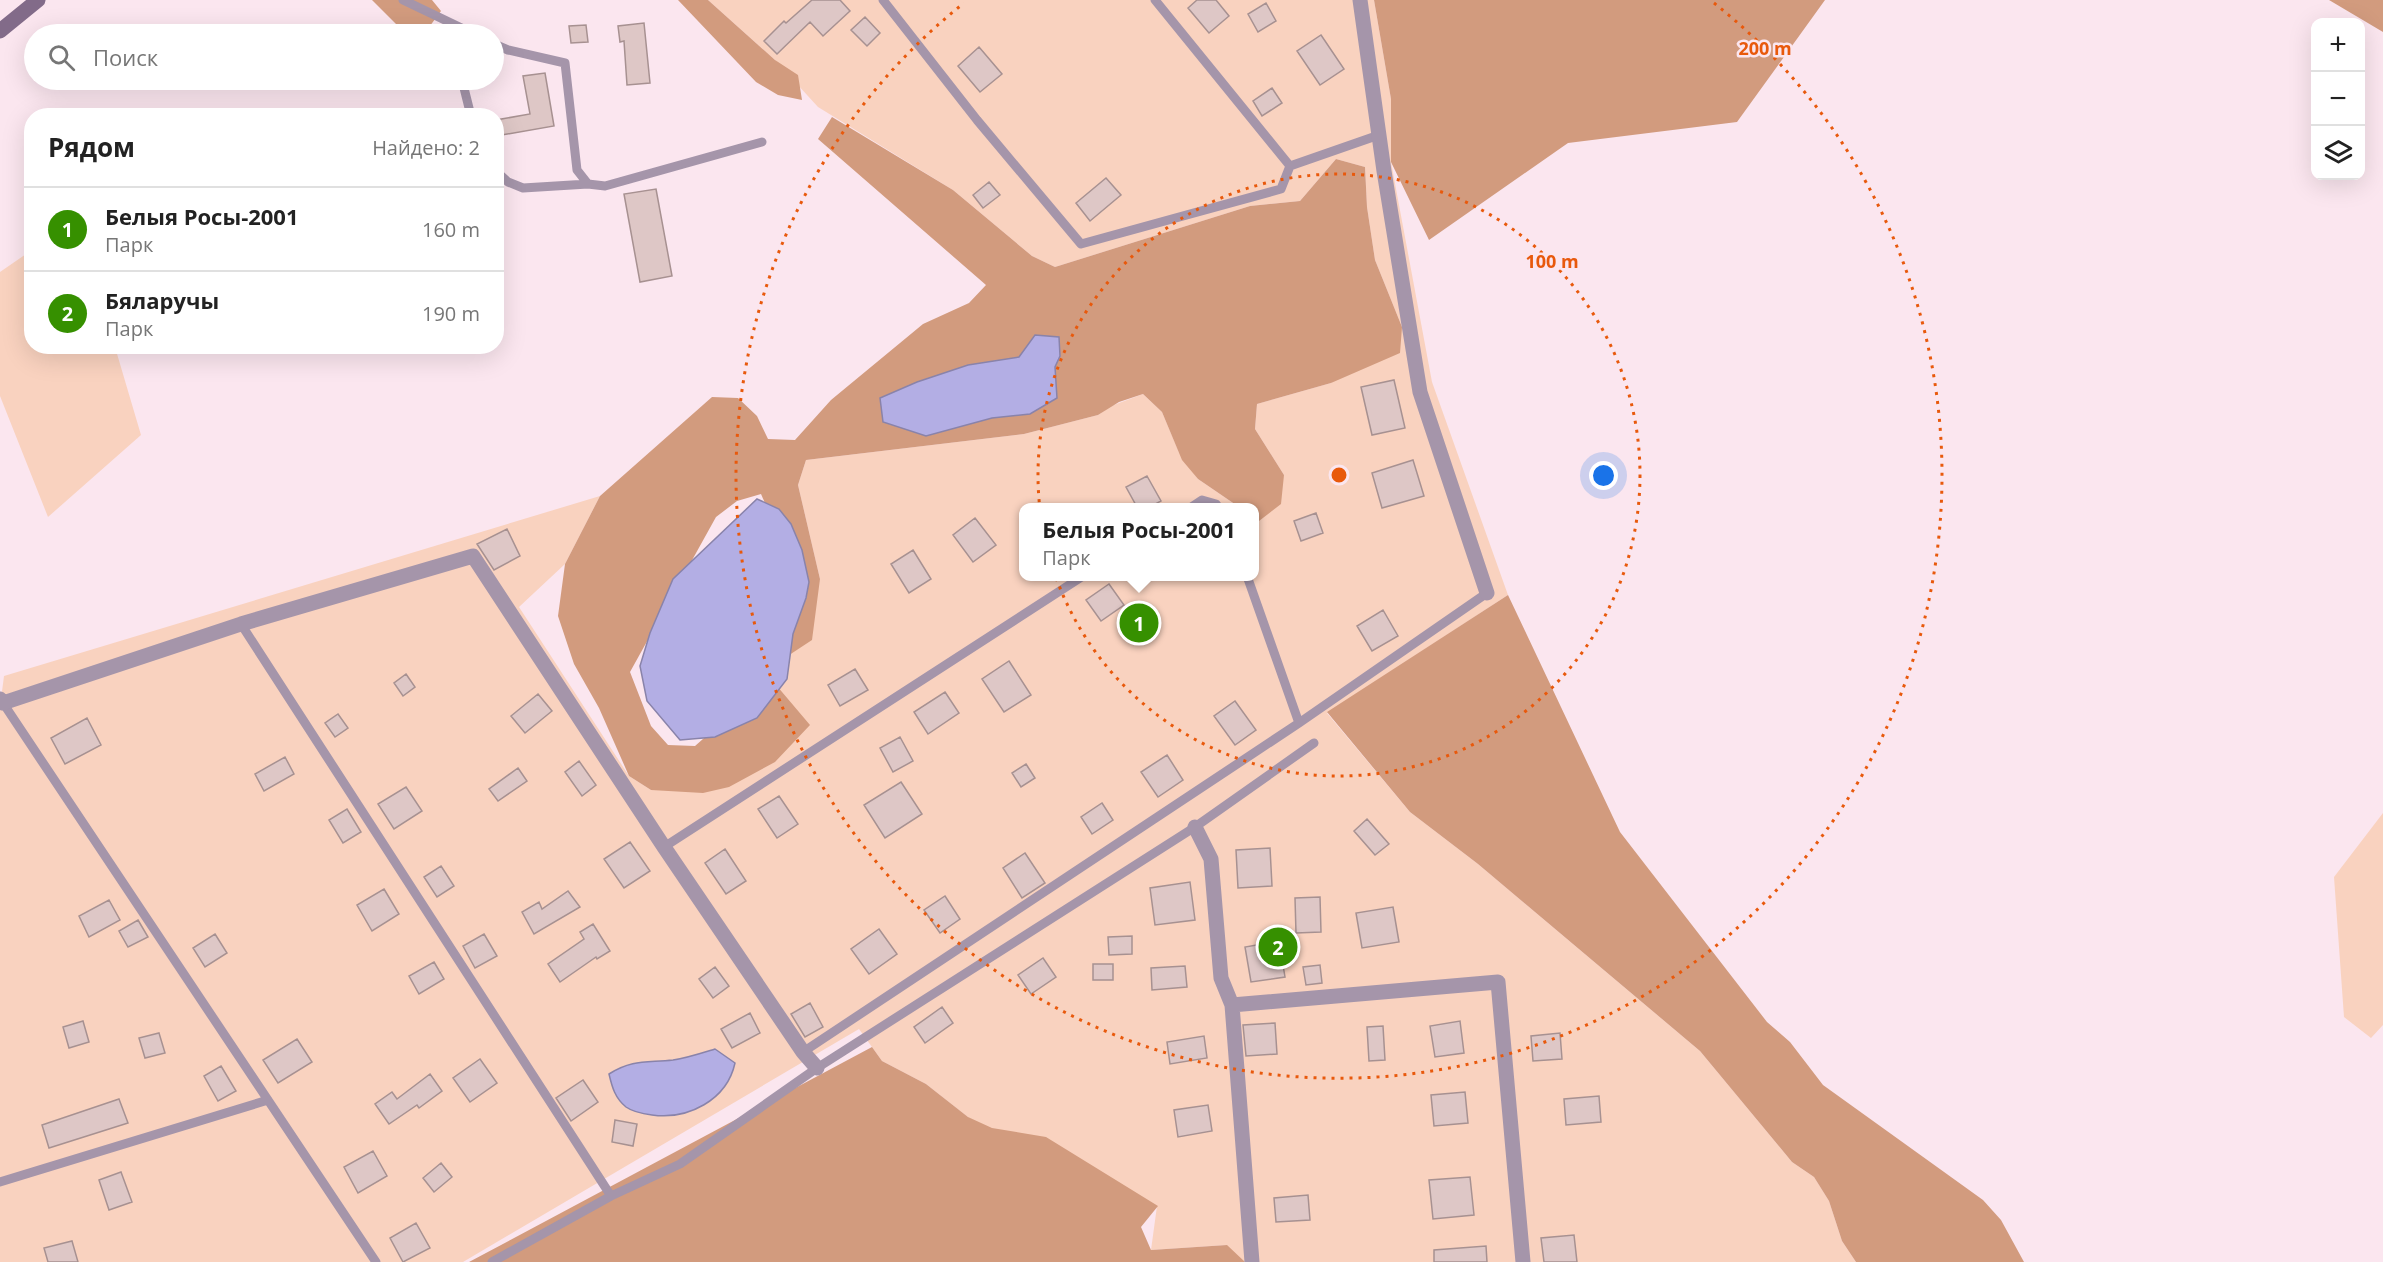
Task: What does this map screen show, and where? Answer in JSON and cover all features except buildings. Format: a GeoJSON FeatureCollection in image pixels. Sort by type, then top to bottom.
{"type":"FeatureCollection","features":[{"type":"Feature","properties":{"kind":"main road"},"geometry":{"type":"LineString","coordinates":[[0,31],[38,0]]}},
{"type":"Feature","properties":{"kind":"street"},"geometry":{"type":"LineString","coordinates":[[1360,0],[1420,392],[1487,593]]}},
{"type":"Feature","properties":{"kind":"street"},"geometry":{"type":"LineString","coordinates":[[2,701],[241,624],[473,556],[664,847],[803,1052],[817,1068]]}},
{"type":"Feature","properties":{"kind":"street"},"geometry":{"type":"LineString","coordinates":[[1195,827],[1211,859],[1221,978],[1232,1005],[1252,1262]]}},
{"type":"Feature","properties":{"kind":"street"},"geometry":{"type":"LineString","coordinates":[[1232,1005],[1497,982],[1523,1262]]}},
{"type":"Feature","properties":{"kind":"lane"},"geometry":{"type":"LineString","coordinates":[[403,0],[453,24]]}},
{"type":"Feature","properties":{"kind":"lane"},"geometry":{"type":"LineString","coordinates":[[883,0],[977,120],[1081,244],[1281,189],[1290,166],[1379,135]]}},
{"type":"Feature","properties":{"kind":"lane"},"geometry":{"type":"LineString","coordinates":[[1155,0],[1290,166]]}},
{"type":"Feature","properties":{"kind":"lane"},"geometry":{"type":"LineString","coordinates":[[504,48],[565,63],[577,170],[588,184]]}},
{"type":"Feature","properties":{"kind":"lane"},"geometry":{"type":"LineString","coordinates":[[464,90],[469,108]]}},
{"type":"Feature","properties":{"kind":"lane"},"geometry":{"type":"LineString","coordinates":[[504,178],[523,188],[588,184],[605,186],[762,142]]}},
{"type":"Feature","properties":{"kind":"lane"},"geometry":{"type":"LineString","coordinates":[[1197,503],[1202,500],[1212,503]]}},
{"type":"Feature","properties":{"kind":"lane"},"geometry":{"type":"LineString","coordinates":[[664,847],[1075,581]]}},
{"type":"Feature","properties":{"kind":"lane"},"geometry":{"type":"LineString","coordinates":[[1249,581],[1299,723]]}},
{"type":"Feature","properties":{"kind":"lane"},"geometry":{"type":"LineString","coordinates":[[803,1052],[1299,723],[1487,593]]}},
{"type":"Feature","properties":{"kind":"lane"},"geometry":{"type":"LineString","coordinates":[[241,624],[611,1196]]}},
{"type":"Feature","properties":{"kind":"lane"},"geometry":{"type":"LineString","coordinates":[[2,701],[376,1262]]}},
{"type":"Feature","properties":{"kind":"lane"},"geometry":{"type":"LineString","coordinates":[[492,1262],[611,1196],[680,1164],[817,1068],[1195,827],[1314,743]]}},
{"type":"Feature","properties":{"kind":"lane"},"geometry":{"type":"LineString","coordinates":[[0,1182],[268,1100]]}},
{"type":"Feature","properties":{"kind":"shaded area"},"geometry":{"type":"Polygon","coordinates":[[[372,0],[432,0],[441,11],[431,24],[396,24],[372,0]]]}},
{"type":"Feature","properties":{"kind":"shaded area"},"geometry":{"type":"Polygon","coordinates":[[[678,0],[708,0],[775,60],[798,75],[802,100],[778,95],[756,82],[678,0]]]}},
{"type":"Feature","properties":{"kind":"shaded area"},"geometry":{"type":"Polygon","coordinates":[[[708,0],[1374,0],[1391,99],[1391,162],[1432,382],[1508,595],[1327,713],[1410,812],[1478,864],[1700,1051],[1792,1162],[1814,1177],[1829,1201],[1842,1241],[1856,1262],[1229,1262],[1227,1245],[1151,1250],[1157,1206],[992,1136],[926,1084],[882,1061],[859,1029],[463,1262],[0,1262],[0,707],[4,676],[600,496],[565,564],[519,607],[629,776],[651,790],[771,679],[820,579],[798,485],[806,460],[1024,434],[1098,415],[1111,406],[1143,394],[1162,412],[1179,452],[1198,479],[1233,503],[1019,503],[1019,581],[1259,581],[1259,521],[1284,475],[1255,429],[1257,404],[1331,383],[1402,327],[1375,260],[1367,207],[1365,167],[1336,159],[1300,201],[1250,206],[1055,267],[1032,256],[953,190],[818,107],[775,60],[708,0]]]}},
{"type":"Feature","properties":{"kind":"shaded area"},"geometry":{"type":"Polygon","coordinates":[[[1374,0],[1825,0],[1737,122],[1568,143],[1429,240],[1391,162],[1391,99],[1374,0]]]}},
{"type":"Feature","properties":{"kind":"shaded area"},"geometry":{"type":"Polygon","coordinates":[[[2329,0],[2383,0],[2383,32],[2365,21],[2365,18],[2359,18],[2329,0]]]}},
{"type":"Feature","properties":{"kind":"shaded area"},"geometry":{"type":"Polygon","coordinates":[[[832,117],[953,190],[1032,256],[1055,267],[1250,206],[1300,201],[1336,159],[1365,167],[1367,207],[1375,260],[1402,327],[1400,353],[1331,383],[1257,404],[1255,429],[1284,475],[1281,504],[1259,521],[1259,503],[1233,503],[1198,479],[1182,460],[1162,412],[1143,394],[1119,402],[1098,415],[1024,434],[806,460],[798,485],[820,579],[812,640],[771,667],[780,538],[761,494],[737,501],[716,517],[630,672],[651,726],[668,745],[695,746],[771,679],[810,725],[775,762],[729,787],[703,793],[651,790],[629,776],[599,708],[574,664],[558,616],[565,564],[600,496],[712,397],[738,398],[757,416],[768,439],[795,440],[831,400],[923,324],[969,303],[986,285],[818,139],[832,117]]]}},
{"type":"Feature","properties":{"kind":"shaded area"},"geometry":{"type":"Polygon","coordinates":[[[24,255],[24,354],[117,354],[141,435],[48,517],[0,396],[0,272],[24,255]]]}},
{"type":"Feature","properties":{"kind":"shaded area"},"geometry":{"type":"Polygon","coordinates":[[[1035,335],[1059,337],[1060,356],[1055,367],[1057,398],[1030,414],[992,418],[926,436],[883,422],[880,398],[917,382],[968,365],[1019,357],[1035,335]]]}},
{"type":"Feature","properties":{"kind":"shaded area"},"geometry":{"type":"Polygon","coordinates":[[[757,499],[779,509],[791,524],[802,550],[809,582],[806,598],[793,634],[787,679],[757,718],[715,737],[680,740],[647,701],[640,666],[650,633],[673,579],[757,499]]]}},
{"type":"Feature","properties":{"kind":"shaded area"},"geometry":{"type":"Polygon","coordinates":[[[1508,595],[1620,832],[1767,1022],[1790,1042],[1823,1085],[1983,1200],[2001,1220],[2024,1262],[1856,1262],[1842,1241],[1829,1201],[1814,1177],[1792,1162],[1700,1051],[1478,864],[1410,812],[1327,712],[1508,595]]]}},
{"type":"Feature","properties":{"kind":"shaded area"},"geometry":{"type":"Polygon","coordinates":[[[2383,813],[2383,1025],[2371,1038],[2344,1017],[2334,877],[2383,813]]]}},
{"type":"Feature","properties":{"kind":"shaded area"},"geometry":{"type":"Polygon","coordinates":[[[872,1047],[882,1061],[926,1084],[968,1117],[992,1128],[1046,1137],[1158,1206],[1141,1227],[1151,1250],[1227,1245],[1245,1262],[469,1262],[872,1047]]]}},
{"type":"Feature","properties":{"kind":"shaded area"},"geometry":{"type":"Polygon","coordinates":[[[715,1049],[735,1063],[731,1076],[715,1097],[692,1110],[666,1116],[639,1112],[622,1104],[613,1088],[609,1074],[625,1066],[640,1062],[678,1059],[715,1049]]]}},
{"type":"Feature","properties":{"kind":"place","name":"Белыя Росы-2001"},"geometry":{"type":"Point","coordinates":[1139,623]}},
{"type":"Feature","properties":{"kind":"place","name":"Бяларучы"},"geometry":{"type":"Point","coordinates":[1278,947]}}]}
